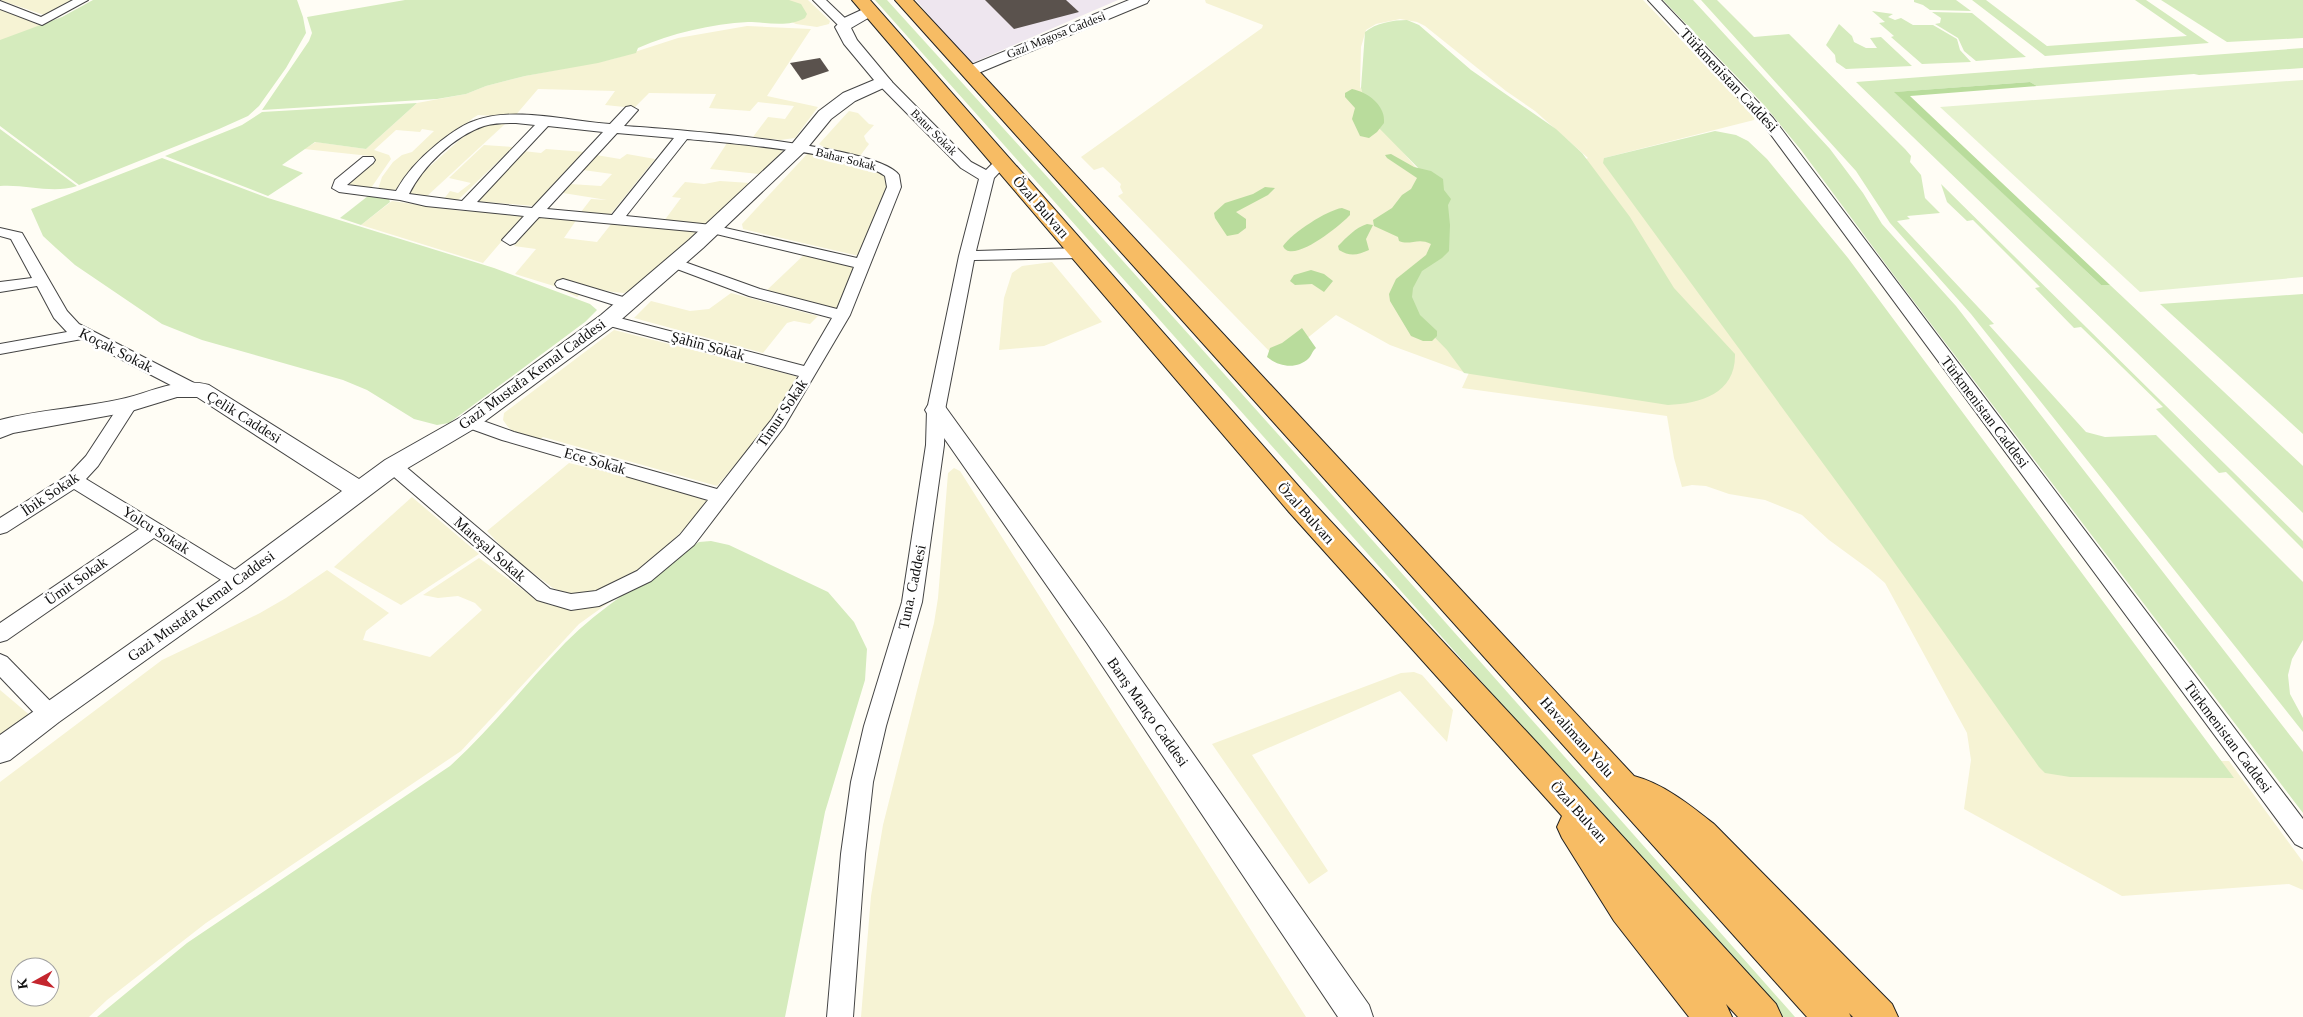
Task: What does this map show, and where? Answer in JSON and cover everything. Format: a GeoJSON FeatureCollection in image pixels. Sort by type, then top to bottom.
{"type":"FeatureCollection","features":[{"type":"Feature","properties":{"kind":"highway"},"geometry":{"type":"LineString","coordinates":[[904,0],[970,71]]}},
{"type":"Feature","properties":{"kind":"highway","name":"Özal Bulvarı"},"geometry":{"type":"LineString","coordinates":[[865,5],[994,170],[1081,253],[1299,505],[1529,756],[1763,1017]]}},
{"type":"Feature","properties":{"kind":"highway","name":"Havalimanı Yolu"},"geometry":{"type":"LineString","coordinates":[[970,71],[1832,1017]]}},
{"type":"Feature","properties":{"kind":"highway"},"geometry":{"type":"LineString","coordinates":[[1529,756],[1627,909],[1713,1017]]}},
{"type":"Feature","properties":{"kind":"highway"},"geometry":{"type":"LineString","coordinates":[[1619,783],[1674,812],[1702,834],[1879,1017]]}},
{"type":"Feature","properties":{"kind":"street"},"geometry":{"type":"LineString","coordinates":[[0,5],[42,21],[82,0]]}},
{"type":"Feature","properties":{"kind":"street"},"geometry":{"type":"LineString","coordinates":[[818,0],[844,24]]}},
{"type":"Feature","properties":{"kind":"street","name":"Gazi Magosa Caddesi"},"geometry":{"type":"LineString","coordinates":[[970,71],[1142,0]]}},
{"type":"Feature","properties":{"kind":"street","name":"Türkmenistan Caddesi"},"geometry":{"type":"LineString","coordinates":[[1654,0],[1768,121],[2303,837]]}},
{"type":"Feature","properties":{"kind":"street"},"geometry":{"type":"LineString","coordinates":[[865,5],[843,27],[846,36],[884,82]]}},
{"type":"Feature","properties":{"kind":"street","name":"Batur Sokak"},"geometry":{"type":"LineString","coordinates":[[884,82],[966,165],[994,170]]}},
{"type":"Feature","properties":{"kind":"street","name":"Gazi Mustafa Kemal Caddesi"},"geometry":{"type":"LineString","coordinates":[[0,751],[49,714],[238,581],[393,466],[469,422],[608,320],[712,229],[798,148],[825,115],[864,89],[884,82]]}},
{"type":"Feature","properties":{"kind":"street"},"geometry":{"type":"LineString","coordinates":[[510,240],[631,110]]}},
{"type":"Feature","properties":{"kind":"street"},"geometry":{"type":"LineString","coordinates":[[400,196],[420,169],[445,146],[471,127],[492,121],[613,129],[798,148]]}},
{"type":"Feature","properties":{"kind":"street"},"geometry":{"type":"LineString","coordinates":[[466,205],[544,123]]}},
{"type":"Feature","properties":{"kind":"street"},"geometry":{"type":"LineString","coordinates":[[616,220],[682,136]]}},
{"type":"Feature","properties":{"kind":"street","name":"Bahar Sokak"},"geometry":{"type":"LineString","coordinates":[[798,148],[870,163],[886,170],[892,175]]}},
{"type":"Feature","properties":{"kind":"street"},"geometry":{"type":"LineString","coordinates":[[368,160],[340,183],[339,188],[400,196],[416,201],[712,229],[862,264]]}},
{"type":"Feature","properties":{"kind":"street","name":"Tuna. Caddesi"},"geometry":{"type":"LineString","coordinates":[[840,1017],[842,973],[851,895],[853,854],[862,782],[875,726],[912,602],[935,445],[936,410],[967,256],[994,170]]}},
{"type":"Feature","properties":{"kind":"street","name":"Timur Sokak"},"geometry":{"type":"LineString","coordinates":[[599,598],[644,576],[687,540],[778,423],[842,315],[894,187],[892,175]]}},
{"type":"Feature","properties":{"kind":"street","name":"Koçak Sokak"},"geometry":{"type":"LineString","coordinates":[[0,232],[17,236],[60,314],[73,328],[192,389]]}},
{"type":"Feature","properties":{"kind":"street"},"geometry":{"type":"LineString","coordinates":[[967,256],[1081,253]]}},
{"type":"Feature","properties":{"kind":"street"},"geometry":{"type":"LineString","coordinates":[[674,263],[755,293],[842,315]]}},
{"type":"Feature","properties":{"kind":"street"},"geometry":{"type":"LineString","coordinates":[[0,287],[41,281]]}},
{"type":"Feature","properties":{"kind":"street"},"geometry":{"type":"LineString","coordinates":[[563,284],[626,304]]}},
{"type":"Feature","properties":{"kind":"street","name":"Şahin Sokak"},"geometry":{"type":"LineString","coordinates":[[608,320],[809,373]]}},
{"type":"Feature","properties":{"kind":"street"},"geometry":{"type":"LineString","coordinates":[[0,349],[84,334]]}},
{"type":"Feature","properties":{"kind":"street","name":"Çelik Caddesi"},"geometry":{"type":"LineString","coordinates":[[2,428],[128,406],[176,390],[201,390],[359,491]]}},
{"type":"Feature","properties":{"kind":"street","name":"İbik Sokak"},"geometry":{"type":"LineString","coordinates":[[0,527],[74,480],[92,461],[128,406]]}},
{"type":"Feature","properties":{"kind":"street","name":"Barış Manço Caddesi"},"geometry":{"type":"LineString","coordinates":[[936,410],[981,471],[1164,734],[1357,1017]]}},
{"type":"Feature","properties":{"kind":"street","name":"Ece Sokak"},"geometry":{"type":"LineString","coordinates":[[469,422],[508,436],[722,497]]}},
{"type":"Feature","properties":{"kind":"street","name":"Mareşal Sokak"},"geometry":{"type":"LineString","coordinates":[[393,466],[544,595],[571,602],[599,598]]}},
{"type":"Feature","properties":{"kind":"street","name":"Yolcu Sokak"},"geometry":{"type":"LineString","coordinates":[[74,480],[238,581]]}},
{"type":"Feature","properties":{"kind":"street","name":"Ümit Sokak"},"geometry":{"type":"LineString","coordinates":[[0,634],[153,529]]}},
{"type":"Feature","properties":{"kind":"street"},"geometry":{"type":"LineString","coordinates":[[0,663],[49,714]]}},
{"type":"Feature","properties":{"kind":"shaded area"},"geometry":{"type":"Polygon","coordinates":[[[0,0],[74,0],[44,15],[0,0]]]}},
{"type":"Feature","properties":{"kind":"shaded area"},"geometry":{"type":"Polygon","coordinates":[[[741,0],[808,0],[830,21],[829,24],[817,27],[796,24],[741,0]]]}},
{"type":"Feature","properties":{"kind":"shaded area"},"geometry":{"type":"Polygon","coordinates":[[[916,0],[1118,0],[970,64],[916,0]]]}},
{"type":"Feature","properties":{"kind":"shaded area"},"geometry":{"type":"Polygon","coordinates":[[[1205,0],[1643,0],[1755,117],[1754,120],[1604,158],[2046,760],[2229,761],[2303,862],[2303,890],[2289,884],[2122,896],[1964,809],[1971,760],[1967,733],[1885,583],[1870,570],[1829,540],[1802,515],[1765,500],[1729,494],[1706,486],[1692,485],[1682,487],[1674,458],[1667,416],[1462,388],[1473,364],[1472,213],[1588,158],[1535,111],[1506,91],[1425,26],[1417,22],[1400,19],[1376,24],[1366,30],[1361,47],[1360,87],[1389,136],[1452,209],[1466,373],[1390,345],[1336,315],[1290,352],[1273,355],[1118,196],[1123,193],[1120,187],[1121,184],[1103,167],[1094,170],[1081,157],[1262,28],[1263,25],[1206,3],[1205,0]]]}},
{"type":"Feature","properties":{"kind":"shaded area"},"geometry":{"type":"Polygon","coordinates":[[[0,9],[43,26],[0,41],[0,9]]]}},
{"type":"Feature","properties":{"kind":"shaded area"},"geometry":{"type":"Polygon","coordinates":[[[747,26],[811,29],[767,96],[818,107],[795,138],[780,140],[753,137],[768,117],[785,119],[794,106],[758,102],[750,111],[709,108],[716,94],[649,93],[634,108],[605,105],[615,91],[538,89],[514,117],[478,115],[473,118],[432,153],[394,191],[378,189],[382,177],[393,162],[402,155],[412,152],[434,131],[422,129],[420,132],[396,130],[374,150],[389,155],[391,159],[371,188],[350,185],[350,182],[372,158],[370,156],[304,149],[316,142],[366,149],[417,103],[466,94],[486,86],[525,76],[613,59],[678,38],[747,26]]]}},
{"type":"Feature","properties":{"kind":"shaded area"},"geometry":{"type":"Polygon","coordinates":[[[849,111],[858,113],[869,124],[874,125],[864,136],[869,144],[860,156],[828,150],[819,144],[849,111]]]}},
{"type":"Feature","properties":{"kind":"shaded area"},"geometry":{"type":"Polygon","coordinates":[[[505,124],[426,197],[410,195],[408,193],[418,177],[464,136],[482,125],[505,124]]]}},
{"type":"Feature","properties":{"kind":"shaded area"},"geometry":{"type":"Polygon","coordinates":[[[727,143],[783,151],[759,174],[710,169],[727,143]]]}},
{"type":"Feature","properties":{"kind":"shaded area"},"geometry":{"type":"Polygon","coordinates":[[[484,145],[513,147],[458,200],[443,200],[450,191],[458,193],[471,183],[449,178],[484,145]]]}},
{"type":"Feature","properties":{"kind":"shaded area"},"geometry":{"type":"Polygon","coordinates":[[[546,149],[586,152],[534,206],[473,201],[523,151],[541,153],[546,149]]]}},
{"type":"Feature","properties":{"kind":"shaded area"},"geometry":{"type":"Polygon","coordinates":[[[808,153],[877,169],[884,175],[888,190],[859,256],[743,229],[742,224],[808,153]]]}},
{"type":"Feature","properties":{"kind":"shaded area"},"geometry":{"type":"Polygon","coordinates":[[[627,154],[655,159],[610,215],[581,212],[591,199],[607,200],[563,193],[570,184],[601,186],[612,174],[583,170],[596,155],[620,159],[627,154]]]}},
{"type":"Feature","properties":{"kind":"shaded area"},"geometry":{"type":"Polygon","coordinates":[[[720,181],[750,183],[712,224],[700,225],[664,221],[681,198],[672,197],[685,182],[704,184],[720,181]]]}},
{"type":"Feature","properties":{"kind":"shaded area"},"geometry":{"type":"Polygon","coordinates":[[[392,201],[463,211],[526,213],[483,263],[361,225],[392,201]]]}},
{"type":"Feature","properties":{"kind":"shaded area"},"geometry":{"type":"Polygon","coordinates":[[[540,216],[577,219],[564,238],[597,242],[612,223],[698,230],[701,235],[634,288],[624,293],[588,287],[577,297],[557,287],[515,274],[536,249],[514,246],[540,216]]]}},
{"type":"Feature","properties":{"kind":"shaded area"},"geometry":{"type":"Polygon","coordinates":[[[806,253],[853,266],[854,269],[838,309],[766,291],[806,253]]]}},
{"type":"Feature","properties":{"kind":"shaded area"},"geometry":{"type":"Polygon","coordinates":[[[1052,262],[1102,322],[1044,346],[999,350],[1004,298],[1012,273],[1022,266],[1052,262]]]}},
{"type":"Feature","properties":{"kind":"shaded area"},"geometry":{"type":"Polygon","coordinates":[[[731,293],[818,316],[810,324],[794,321],[787,323],[763,353],[634,318],[651,301],[690,311],[709,309],[731,293]]]}},
{"type":"Feature","properties":{"kind":"shaded area"},"geometry":{"type":"Polygon","coordinates":[[[614,330],[795,376],[799,379],[777,415],[717,486],[543,437],[540,439],[515,433],[508,427],[503,420],[504,413],[614,330]]]}},
{"type":"Feature","properties":{"kind":"shaded area"},"geometry":{"type":"Polygon","coordinates":[[[569,463],[632,478],[709,500],[708,505],[650,563],[592,594],[572,596],[553,588],[529,570],[487,531],[569,463]]]}},
{"type":"Feature","properties":{"kind":"shaded area"},"geometry":{"type":"Polygon","coordinates":[[[954,468],[960,471],[1306,1017],[861,1017],[871,896],[883,825],[934,623],[938,598],[948,473],[954,468]]]}},
{"type":"Feature","properties":{"kind":"shaded area"},"geometry":{"type":"Polygon","coordinates":[[[412,497],[479,554],[401,605],[334,567],[412,497]]]}},
{"type":"Feature","properties":{"kind":"shaded area"},"geometry":{"type":"Polygon","coordinates":[[[479,558],[534,598],[549,605],[564,607],[618,596],[579,624],[461,751],[206,923],[107,1000],[89,1017],[0,1017],[0,782],[162,660],[260,613],[327,570],[389,613],[366,631],[363,640],[430,657],[482,610],[475,603],[458,596],[438,598],[423,595],[479,558]]]}},
{"type":"Feature","properties":{"kind":"shaded area"},"geometry":{"type":"Polygon","coordinates":[[[1414,672],[1422,675],[1453,710],[1447,742],[1400,691],[1252,755],[1328,871],[1309,884],[1212,744],[1401,673],[1414,672]]]}},
{"type":"Feature","properties":{"kind":"shaded area"},"geometry":{"type":"Polygon","coordinates":[[[0,690],[32,717],[0,745],[0,690]]]}},
{"type":"Feature","properties":{"kind":"green space"},"geometry":{"type":"Polygon","coordinates":[[[93,0],[297,0],[306,33],[286,68],[259,106],[248,116],[79,185],[0,126],[0,40],[62,17],[93,0]]]}},
{"type":"Feature","properties":{"kind":"green space"},"geometry":{"type":"Polygon","coordinates":[[[405,0],[789,0],[801,4],[807,14],[805,18],[791,23],[748,22],[692,30],[638,48],[636,53],[598,63],[525,76],[486,86],[466,94],[437,99],[262,110],[309,41],[312,33],[307,17],[405,0]]]}},
{"type":"Feature","properties":{"kind":"green space"},"geometry":{"type":"Polygon","coordinates":[[[875,0],[887,0],[1002,126],[1795,1017],[1780,1017],[875,0]]]}},
{"type":"Feature","properties":{"kind":"green space"},"geometry":{"type":"Polygon","coordinates":[[[1663,0],[1693,0],[1830,149],[1863,193],[1882,224],[1956,306],[2303,752],[2303,813],[1893,274],[1801,150],[1765,106],[1663,0]]]}},
{"type":"Feature","properties":{"kind":"green space"},"geometry":{"type":"Polygon","coordinates":[[[1701,0],[1717,0],[1754,37],[1789,34],[1905,149],[1911,156],[1910,162],[1921,175],[1925,198],[1940,213],[1907,216],[1910,219],[1897,221],[1994,324],[1989,325],[2086,432],[2105,437],[2156,435],[2303,582],[2303,640],[2292,659],[2288,675],[2290,694],[2303,718],[2303,732],[1971,314],[1890,223],[1856,171],[1701,0]]]}},
{"type":"Feature","properties":{"kind":"green space"},"geometry":{"type":"Polygon","coordinates":[[[1914,0],[1956,0],[1971,11],[1930,10],[1914,2],[1914,0]]]}},
{"type":"Feature","properties":{"kind":"green space"},"geometry":{"type":"Polygon","coordinates":[[[1972,0],[1986,0],[2047,46],[2187,36],[2135,0],[2146,0],[2209,43],[2045,56],[1972,0]]]}},
{"type":"Feature","properties":{"kind":"green space"},"geometry":{"type":"Polygon","coordinates":[[[2161,0],[2303,0],[2303,38],[2227,42],[2161,0]]]}},
{"type":"Feature","properties":{"kind":"green space"},"geometry":{"type":"Polygon","coordinates":[[[1872,11],[1893,14],[1888,17],[1895,20],[1901,18],[1913,25],[1933,25],[1957,39],[1960,50],[1971,62],[1922,64],[1891,37],[1894,36],[1879,23],[1885,22],[1872,11]]]}},
{"type":"Feature","properties":{"kind":"green space"},"geometry":{"type":"Polygon","coordinates":[[[1932,12],[1972,13],[2026,57],[1976,61],[1964,51],[1958,38],[1935,24],[1940,23],[1941,18],[1932,12]]]}},
{"type":"Feature","properties":{"kind":"green space"},"geometry":{"type":"Polygon","coordinates":[[[1407,20],[1419,25],[1471,70],[1556,129],[1582,153],[1630,217],[1674,288],[1735,354],[1734,367],[1730,378],[1723,387],[1704,399],[1668,405],[1464,373],[1447,350],[1409,311],[1404,294],[1439,248],[1430,180],[1377,126],[1367,108],[1361,88],[1365,32],[1374,26],[1407,20]]]}},
{"type":"Feature","properties":{"kind":"green space"},"geometry":{"type":"Polygon","coordinates":[[[1839,24],[1852,36],[1854,42],[1866,48],[1877,48],[1870,38],[1881,37],[1912,66],[1846,69],[1836,62],[1835,55],[1826,45],[1839,24]]]}},
{"type":"Feature","properties":{"kind":"green space"},"geometry":{"type":"Polygon","coordinates":[[[2303,48],[2303,68],[2037,86],[2030,82],[1895,92],[2101,285],[2110,285],[2303,466],[2303,513],[1856,82],[2303,48]]]}},
{"type":"Feature","properties":{"kind":"green space"},"geometry":{"type":"Polygon","coordinates":[[[2303,80],[2303,277],[2140,292],[1940,107],[2303,80]]]}},
{"type":"Feature","properties":{"kind":"green space"},"geometry":{"type":"Polygon","coordinates":[[[2030,82],[2037,86],[1910,96],[2110,285],[2101,285],[1894,92],[2030,82]]]}},
{"type":"Feature","properties":{"kind":"green space"},"geometry":{"type":"Polygon","coordinates":[[[1352,89],[1370,97],[1382,111],[1384,123],[1369,138],[1360,136],[1352,119],[1355,108],[1345,97],[1345,93],[1352,89]]]}},
{"type":"Feature","properties":{"kind":"green space"},"geometry":{"type":"Polygon","coordinates":[[[417,103],[366,149],[315,142],[282,165],[303,173],[268,196],[165,156],[242,125],[262,112],[417,103]]]}},
{"type":"Feature","properties":{"kind":"green space"},"geometry":{"type":"Polygon","coordinates":[[[0,129],[77,186],[49,189],[0,186],[0,129]]]}},
{"type":"Feature","properties":{"kind":"green space"},"geometry":{"type":"Polygon","coordinates":[[[1715,131],[1736,135],[1748,141],[1767,159],[1848,258],[2234,778],[2070,777],[2045,773],[2039,767],[1855,507],[1603,163],[1604,158],[1715,131]]]}},
{"type":"Feature","properties":{"kind":"green space"},"geometry":{"type":"Polygon","coordinates":[[[1391,154],[1414,167],[1431,171],[1443,179],[1444,190],[1451,199],[1448,205],[1450,225],[1449,251],[1422,271],[1413,288],[1412,297],[1420,315],[1437,331],[1437,336],[1432,341],[1423,341],[1411,336],[1390,301],[1389,294],[1396,279],[1426,255],[1431,244],[1422,241],[1407,243],[1399,241],[1398,237],[1374,226],[1373,220],[1392,208],[1402,195],[1411,189],[1417,178],[1385,155],[1391,154]]]}},
{"type":"Feature","properties":{"kind":"green space"},"geometry":{"type":"Polygon","coordinates":[[[162,158],[268,198],[494,268],[590,304],[597,310],[585,322],[449,423],[437,425],[414,419],[367,390],[343,380],[202,340],[162,324],[75,265],[43,236],[31,209],[162,158]]]}},
{"type":"Feature","properties":{"kind":"green space"},"geometry":{"type":"Polygon","coordinates":[[[1941,184],[2303,541],[2303,549],[2226,472],[2219,473],[2156,409],[2163,407],[2081,327],[2074,328],[2035,288],[2040,287],[1973,220],[1967,221],[1947,202],[1941,184]]]}},
{"type":"Feature","properties":{"kind":"green space"},"geometry":{"type":"Polygon","coordinates":[[[1265,187],[1275,188],[1268,195],[1236,212],[1246,219],[1246,228],[1238,234],[1227,236],[1215,218],[1214,213],[1225,203],[1253,194],[1265,187]]]}},
{"type":"Feature","properties":{"kind":"green space"},"geometry":{"type":"Polygon","coordinates":[[[368,196],[389,199],[390,202],[361,225],[340,218],[368,196]]]}},
{"type":"Feature","properties":{"kind":"green space"},"geometry":{"type":"Polygon","coordinates":[[[1342,208],[1350,211],[1350,215],[1327,234],[1296,251],[1288,251],[1283,246],[1310,223],[1342,208]]]}},
{"type":"Feature","properties":{"kind":"green space"},"geometry":{"type":"Polygon","coordinates":[[[1367,224],[1373,225],[1366,239],[1369,250],[1361,253],[1347,254],[1339,250],[1338,246],[1348,236],[1367,224]]]}},
{"type":"Feature","properties":{"kind":"green space"},"geometry":{"type":"Polygon","coordinates":[[[1311,270],[1324,274],[1333,281],[1324,292],[1312,284],[1295,285],[1290,281],[1294,275],[1311,270]]]}},
{"type":"Feature","properties":{"kind":"green space"},"geometry":{"type":"Polygon","coordinates":[[[2303,294],[2303,434],[2160,304],[2303,294]]]}},
{"type":"Feature","properties":{"kind":"green space"},"geometry":{"type":"Polygon","coordinates":[[[1302,328],[1316,348],[1309,358],[1294,366],[1288,366],[1277,363],[1267,357],[1270,348],[1282,343],[1302,328]]]}},
{"type":"Feature","properties":{"kind":"green space"},"geometry":{"type":"Polygon","coordinates":[[[711,541],[729,545],[828,592],[854,622],[867,649],[865,680],[825,812],[785,1017],[97,1017],[187,943],[450,766],[565,643],[593,617],[699,542],[711,541]]]}},
{"type":"Feature","properties":{"kind":"building"},"geometry":{"type":"Polygon","coordinates":[[[985,0],[1066,0],[1079,12],[1014,29],[985,0]]]}},
{"type":"Feature","properties":{"kind":"building"},"geometry":{"type":"Polygon","coordinates":[[[820,58],[829,71],[802,80],[790,63],[820,58]]]}}]}
